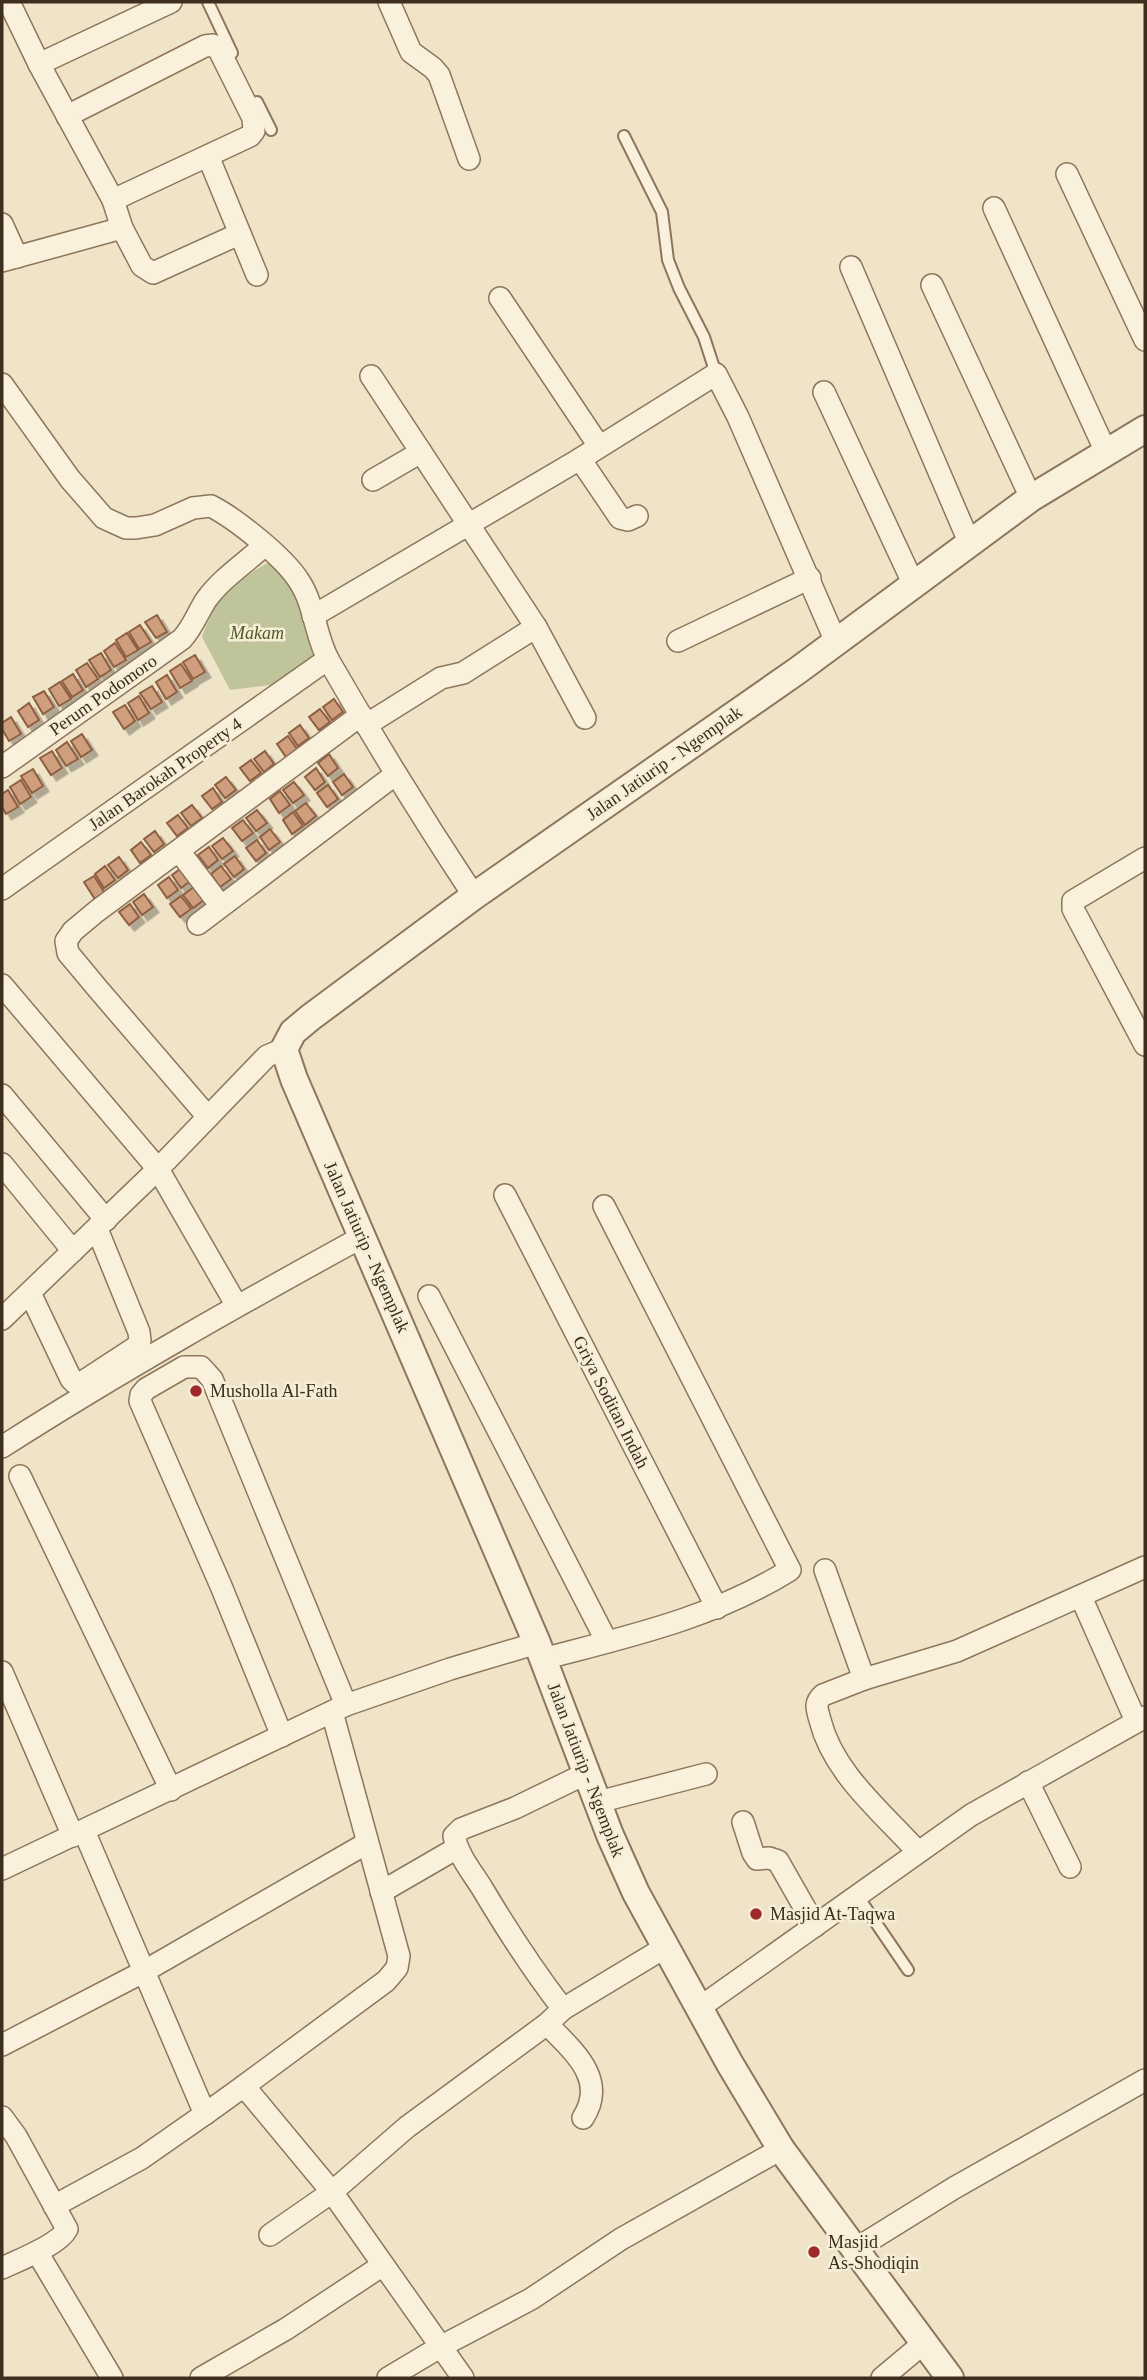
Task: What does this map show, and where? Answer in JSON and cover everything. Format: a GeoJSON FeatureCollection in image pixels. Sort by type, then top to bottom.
{"type":"FeatureCollection","features":[{"type":"Feature","properties":{"kind":"street"},"geometry":{"type":"LineString","coordinates":[[9,2],[39,64],[113,200],[121,228],[142,267],[153,273],[239,234]]}},
{"type":"Feature","properties":{"kind":"street"},"geometry":{"type":"LineString","coordinates":[[389,2],[411,52],[439,75],[469,159]]}},
{"type":"Feature","properties":{"kind":"street"},"geometry":{"type":"LineString","coordinates":[[39,64],[163,3]]}},
{"type":"Feature","properties":{"kind":"street"},"geometry":{"type":"LineString","coordinates":[[67,116],[205,46],[213,45],[218,48],[255,127],[250,136],[113,200]]}},
{"type":"Feature","properties":{"kind":"street"},"geometry":{"type":"LineString","coordinates":[[208,156],[257,275]]}},
{"type":"Feature","properties":{"kind":"street"},"geometry":{"type":"LineString","coordinates":[[1067,174],[1145,340]]}},
{"type":"Feature","properties":{"kind":"street"},"geometry":{"type":"LineString","coordinates":[[994,208],[1106,452]]}},
{"type":"Feature","properties":{"kind":"street"},"geometry":{"type":"LineString","coordinates":[[2,223],[9,259],[121,228]]}},
{"type":"Feature","properties":{"kind":"street"},"geometry":{"type":"LineString","coordinates":[[851,267],[970,544]]}},
{"type":"Feature","properties":{"kind":"street"},"geometry":{"type":"LineString","coordinates":[[932,285],[1031,498]]}},
{"type":"Feature","properties":{"kind":"street"},"geometry":{"type":"LineString","coordinates":[[500,298],[599,446]]}},
{"type":"Feature","properties":{"kind":"street"},"geometry":{"type":"LineString","coordinates":[[313,616],[580,459],[716,374],[738,417],[836,642]]}},
{"type":"Feature","properties":{"kind":"street"},"geometry":{"type":"LineString","coordinates":[[371,376],[536,627],[585,718]]}},
{"type":"Feature","properties":{"kind":"street"},"geometry":{"type":"LineString","coordinates":[[2,384],[69,479],[104,518],[126,528],[136,528],[155,525],[193,508],[211,506],[240,525],[299,581],[328,659],[396,774],[474,896]]}},
{"type":"Feature","properties":{"kind":"street"},"geometry":{"type":"LineString","coordinates":[[824,392],[914,585]]}},
{"type":"Feature","properties":{"kind":"street","name":"Jalan Jatiurip - Ngemplak"},"geometry":{"type":"LineString","coordinates":[[950,2378],[781,2149],[664,1948],[622,1865],[540,1651],[294,1079],[284,1049],[293,1032],[311,1017],[474,896],[836,642],[1031,498],[1145,429]]}},
{"type":"Feature","properties":{"kind":"street"},"geometry":{"type":"LineString","coordinates":[[373,480],[421,452]]}},
{"type":"Feature","properties":{"kind":"street"},"geometry":{"type":"LineString","coordinates":[[580,459],[620,518],[628,520],[637,516]]}},
{"type":"Feature","properties":{"kind":"street","name":"Perum Podomoro"},"geometry":{"type":"LineString","coordinates":[[2,767],[182,639],[192,628],[205,602],[218,585],[264,546]]}},
{"type":"Feature","properties":{"kind":"street"},"geometry":{"type":"LineString","coordinates":[[678,641],[810,578]]}},
{"type":"Feature","properties":{"kind":"street"},"geometry":{"type":"LineString","coordinates":[[208,1117],[68,953],[66,941],[83,921],[363,720],[441,678],[463,673],[536,627]]}},
{"type":"Feature","properties":{"kind":"street","name":"Jalan Barokah Property 4"},"geometry":{"type":"LineString","coordinates":[[2,889],[328,659]]}},
{"type":"Feature","properties":{"kind":"street"},"geometry":{"type":"LineString","coordinates":[[198,924],[396,774]]}},
{"type":"Feature","properties":{"kind":"street"},"geometry":{"type":"LineString","coordinates":[[179,851],[220,905]]}},
{"type":"Feature","properties":{"kind":"street"},"geometry":{"type":"LineString","coordinates":[[1143,865],[1073,901],[1073,909],[1145,1045]]}},
{"type":"Feature","properties":{"kind":"street"},"geometry":{"type":"LineString","coordinates":[[2,985],[158,1169],[237,1306]]}},
{"type":"Feature","properties":{"kind":"street"},"geometry":{"type":"LineString","coordinates":[[2,1319],[158,1169],[267,1056],[284,1049]]}},
{"type":"Feature","properties":{"kind":"street"},"geometry":{"type":"LineString","coordinates":[[2,1095],[101,1225],[139,1332],[140,1338],[136,1347],[84,1381],[75,1383],[30,1293]]}},
{"type":"Feature","properties":{"kind":"street"},"geometry":{"type":"LineString","coordinates":[[2,1164],[73,1251]]}},
{"type":"Feature","properties":{"kind":"street","name":"Griya Soditan Indah"},"geometry":{"type":"LineString","coordinates":[[505,1195],[717,1608]]}},
{"type":"Feature","properties":{"kind":"street"},"geometry":{"type":"LineString","coordinates":[[2,1869],[339,1709],[450,1669],[540,1651],[607,1642],[717,1608],[755,1591],[790,1570],[604,1206]]}},
{"type":"Feature","properties":{"kind":"street"},"geometry":{"type":"LineString","coordinates":[[2,1447],[69,1404],[237,1306],[368,1250]]}},
{"type":"Feature","properties":{"kind":"street"},"geometry":{"type":"LineString","coordinates":[[429,1296],[607,1642]]}},
{"type":"Feature","properties":{"kind":"street"},"geometry":{"type":"LineString","coordinates":[[54,2206],[142,2158],[386,1981],[397,1969],[399,1956],[367,1843],[339,1709],[212,1380],[201,1367],[184,1367],[146,1389],[140,1401],[221,1586],[282,1736]]}},
{"type":"Feature","properties":{"kind":"street"},"geometry":{"type":"LineString","coordinates":[[20,1476],[171,1790]]}},
{"type":"Feature","properties":{"kind":"street"},"geometry":{"type":"LineString","coordinates":[[918,1852],[859,1788],[832,1753],[825,1739],[816,1705],[818,1700],[823,1695],[864,1679],[957,1651],[1145,1567]]}},
{"type":"Feature","properties":{"kind":"street"},"geometry":{"type":"LineString","coordinates":[[825,1570],[864,1679]]}},
{"type":"Feature","properties":{"kind":"street"},"geometry":{"type":"LineString","coordinates":[[699,2008],[971,1815],[1140,1719],[1080,1597]]}},
{"type":"Feature","properties":{"kind":"street"},"geometry":{"type":"LineString","coordinates":[[2,1672],[143,1972],[205,2114]]}},
{"type":"Feature","properties":{"kind":"street"},"geometry":{"type":"LineString","coordinates":[[583,2118],[590,2101],[592,2081],[570,2049],[527,1962],[457,1848],[454,1836],[461,1829],[515,1808],[587,1773]]}},
{"type":"Feature","properties":{"kind":"street"},"geometry":{"type":"LineString","coordinates":[[598,1802],[706,1774]]}},
{"type":"Feature","properties":{"kind":"street"},"geometry":{"type":"LineString","coordinates":[[1028,1782],[1070,1867]]}},
{"type":"Feature","properties":{"kind":"street"},"geometry":{"type":"LineString","coordinates":[[743,1822],[752,1853],[757,1859],[769,1858],[778,1861],[815,1926]]}},
{"type":"Feature","properties":{"kind":"street"},"geometry":{"type":"LineString","coordinates":[[2,2045],[143,1972],[367,1843]]}},
{"type":"Feature","properties":{"kind":"street"},"geometry":{"type":"LineString","coordinates":[[381,1892],[457,1848]]}},
{"type":"Feature","properties":{"kind":"street"},"geometry":{"type":"LineString","coordinates":[[270,2235],[332,2192],[407,2127],[555,2017],[664,1948]]}},
{"type":"Feature","properties":{"kind":"street"},"geometry":{"type":"LineString","coordinates":[[855,2250],[954,2188],[1145,2080]]}},
{"type":"Feature","properties":{"kind":"street"},"geometry":{"type":"LineString","coordinates":[[244,2086],[332,2192],[463,2378]]}},
{"type":"Feature","properties":{"kind":"street"},"geometry":{"type":"LineString","coordinates":[[2,2118],[16,2136],[67,2229],[66,2233],[37,2252],[2,2268]]}},
{"type":"Feature","properties":{"kind":"street"},"geometry":{"type":"LineString","coordinates":[[388,2378],[531,2299],[621,2239],[781,2149]]}},
{"type":"Feature","properties":{"kind":"street"},"geometry":{"type":"LineString","coordinates":[[37,2252],[112,2378]]}},
{"type":"Feature","properties":{"kind":"street"},"geometry":{"type":"LineString","coordinates":[[201,2378],[286,2329],[383,2265]]}},
{"type":"Feature","properties":{"kind":"street"},"geometry":{"type":"LineString","coordinates":[[882,2378],[925,2343]]}},
{"type":"Feature","properties":{"kind":"lane"},"geometry":{"type":"LineString","coordinates":[[208,2],[271,130]]}},
{"type":"Feature","properties":{"kind":"lane"},"geometry":{"type":"LineString","coordinates":[[624,136],[662,212],[668,260],[704,337],[716,374]]}},
{"type":"Feature","properties":{"kind":"lane"},"geometry":{"type":"LineString","coordinates":[[857,1895],[908,1969]]}},
{"type":"Feature","properties":{"kind":"green space","name":"Makam"},"geometry":{"type":"Polygon","coordinates":[[[269,562],[295,590],[315,657],[278,684],[230,690],[202,637],[213,611],[227,592],[269,562]]]}},
{"type":"Feature","properties":{"kind":"building"},"geometry":{"type":"Polygon","coordinates":[[[157,615],[167,632],[156,638],[145,622],[157,615]]]}},
{"type":"Feature","properties":{"kind":"building"},"geometry":{"type":"Polygon","coordinates":[[[140,625],[151,642],[139,649],[129,632],[140,625]]]}},
{"type":"Feature","properties":{"kind":"building"},"geometry":{"type":"Polygon","coordinates":[[[127,633],[138,650],[126,657],[116,640],[127,633]]]}},
{"type":"Feature","properties":{"kind":"building"},"geometry":{"type":"Polygon","coordinates":[[[115,643],[126,660],[114,667],[104,651],[115,643]]]}},
{"type":"Feature","properties":{"kind":"building"},"geometry":{"type":"Polygon","coordinates":[[[101,653],[111,670],[100,677],[89,660],[101,653]]]}},
{"type":"Feature","properties":{"kind":"building"},"geometry":{"type":"Polygon","coordinates":[[[195,655],[205,672],[193,679],[183,662],[195,655]]]}},
{"type":"Feature","properties":{"kind":"building"},"geometry":{"type":"Polygon","coordinates":[[[87,663],[98,679],[86,687],[76,670],[87,663]]]}},
{"type":"Feature","properties":{"kind":"building"},"geometry":{"type":"Polygon","coordinates":[[[181,664],[192,681],[180,688],[170,671],[181,664]]]}},
{"type":"Feature","properties":{"kind":"building"},"geometry":{"type":"Polygon","coordinates":[[[73,674],[83,690],[72,697],[62,681],[73,674]]]}},
{"type":"Feature","properties":{"kind":"building"},"geometry":{"type":"Polygon","coordinates":[[[167,675],[177,692],[166,699],[156,682],[167,675]]]}},
{"type":"Feature","properties":{"kind":"building"},"geometry":{"type":"Polygon","coordinates":[[[60,682],[71,699],[59,706],[49,689],[60,682]]]}},
{"type":"Feature","properties":{"kind":"building"},"geometry":{"type":"Polygon","coordinates":[[[152,686],[162,702],[151,709],[140,693],[152,686]]]}},
{"type":"Feature","properties":{"kind":"building"},"geometry":{"type":"Polygon","coordinates":[[[44,691],[54,707],[43,714],[33,697],[44,691]]]}},
{"type":"Feature","properties":{"kind":"building"},"geometry":{"type":"Polygon","coordinates":[[[139,696],[149,713],[138,720],[128,703],[139,696]]]}},
{"type":"Feature","properties":{"kind":"building"},"geometry":{"type":"Polygon","coordinates":[[[334,699],[343,712],[332,720],[323,707],[334,699]]]}},
{"type":"Feature","properties":{"kind":"building"},"geometry":{"type":"Polygon","coordinates":[[[29,703],[39,720],[28,727],[18,711],[29,703]]]}},
{"type":"Feature","properties":{"kind":"building"},"geometry":{"type":"Polygon","coordinates":[[[125,705],[135,721],[124,729],[113,712],[125,705]]]}},
{"type":"Feature","properties":{"kind":"building"},"geometry":{"type":"Polygon","coordinates":[[[320,709],[330,722],[319,730],[309,717],[320,709]]]}},
{"type":"Feature","properties":{"kind":"building"},"geometry":{"type":"Polygon","coordinates":[[[11,717],[21,734],[9,741],[2,729],[2,723],[11,717]]]}},
{"type":"Feature","properties":{"kind":"building"},"geometry":{"type":"Polygon","coordinates":[[[300,725],[309,738],[298,746],[289,733],[300,725]]]}},
{"type":"Feature","properties":{"kind":"building"},"geometry":{"type":"Polygon","coordinates":[[[82,734],[92,750],[81,757],[71,741],[82,734]]]}},
{"type":"Feature","properties":{"kind":"building"},"geometry":{"type":"Polygon","coordinates":[[[288,736],[297,749],[286,757],[277,744],[288,736]]]}},
{"type":"Feature","properties":{"kind":"building"},"geometry":{"type":"Polygon","coordinates":[[[67,742],[78,759],[66,766],[56,750],[67,742]]]}},
{"type":"Feature","properties":{"kind":"building"},"geometry":{"type":"Polygon","coordinates":[[[52,751],[62,768],[51,775],[40,758],[52,751]]]}},
{"type":"Feature","properties":{"kind":"building"},"geometry":{"type":"Polygon","coordinates":[[[265,751],[274,764],[264,772],[254,759],[265,751]]]}},
{"type":"Feature","properties":{"kind":"building"},"geometry":{"type":"Polygon","coordinates":[[[329,754],[338,768],[328,776],[318,763],[329,754]]]}},
{"type":"Feature","properties":{"kind":"building"},"geometry":{"type":"Polygon","coordinates":[[[251,760],[261,773],[250,781],[240,768],[251,760]]]}},
{"type":"Feature","properties":{"kind":"building"},"geometry":{"type":"Polygon","coordinates":[[[316,768],[325,782],[315,790],[305,777],[316,768]]]}},
{"type":"Feature","properties":{"kind":"building"},"geometry":{"type":"Polygon","coordinates":[[[33,769],[43,786],[32,793],[21,776],[33,769]]]}},
{"type":"Feature","properties":{"kind":"building"},"geometry":{"type":"Polygon","coordinates":[[[344,774],[353,787],[342,795],[333,782],[344,774]]]}},
{"type":"Feature","properties":{"kind":"building"},"geometry":{"type":"Polygon","coordinates":[[[226,777],[236,790],[225,798],[215,785],[226,777]]]}},
{"type":"Feature","properties":{"kind":"building"},"geometry":{"type":"Polygon","coordinates":[[[21,780],[31,797],[20,804],[10,787],[21,780]]]}},
{"type":"Feature","properties":{"kind":"building"},"geometry":{"type":"Polygon","coordinates":[[[294,782],[304,795],[293,803],[283,790],[294,782]]]}},
{"type":"Feature","properties":{"kind":"building"},"geometry":{"type":"Polygon","coordinates":[[[328,785],[338,799],[327,807],[317,793],[328,785]]]}},
{"type":"Feature","properties":{"kind":"building"},"geometry":{"type":"Polygon","coordinates":[[[213,788],[222,802],[212,809],[202,796],[213,788]]]}},
{"type":"Feature","properties":{"kind":"building"},"geometry":{"type":"Polygon","coordinates":[[[8,790],[18,807],[6,814],[2,807],[2,794],[8,790]]]}},
{"type":"Feature","properties":{"kind":"building"},"geometry":{"type":"Polygon","coordinates":[[[280,791],[290,805],[279,813],[270,799],[280,791]]]}},
{"type":"Feature","properties":{"kind":"building"},"geometry":{"type":"Polygon","coordinates":[[[306,803],[316,816],[305,825],[295,811],[306,803]]]}},
{"type":"Feature","properties":{"kind":"building"},"geometry":{"type":"Polygon","coordinates":[[[192,805],[202,818],[191,826],[181,813],[192,805]]]}},
{"type":"Feature","properties":{"kind":"building"},"geometry":{"type":"Polygon","coordinates":[[[257,810],[267,823],[256,831],[246,818],[257,810]]]}},
{"type":"Feature","properties":{"kind":"building"},"geometry":{"type":"Polygon","coordinates":[[[293,812],[303,826],[292,834],[283,820],[293,812]]]}},
{"type":"Feature","properties":{"kind":"building"},"geometry":{"type":"Polygon","coordinates":[[[178,815],[188,828],[177,836],[167,823],[178,815]]]}},
{"type":"Feature","properties":{"kind":"building"},"geometry":{"type":"Polygon","coordinates":[[[243,820],[253,833],[242,841],[232,828],[243,820]]]}},
{"type":"Feature","properties":{"kind":"building"},"geometry":{"type":"Polygon","coordinates":[[[270,829],[280,842],[269,850],[260,837],[270,829]]]}},
{"type":"Feature","properties":{"kind":"building"},"geometry":{"type":"Polygon","coordinates":[[[155,831],[164,844],[154,852],[144,839],[155,831]]]}},
{"type":"Feature","properties":{"kind":"building"},"geometry":{"type":"Polygon","coordinates":[[[223,838],[233,851],[222,859],[212,846],[223,838]]]}},
{"type":"Feature","properties":{"kind":"building"},"geometry":{"type":"Polygon","coordinates":[[[257,840],[266,853],[256,861],[246,848],[257,840]]]}},
{"type":"Feature","properties":{"kind":"building"},"geometry":{"type":"Polygon","coordinates":[[[141,842],[151,855],[140,863],[131,850],[141,842]]]}},
{"type":"Feature","properties":{"kind":"building"},"geometry":{"type":"Polygon","coordinates":[[[209,847],[218,860],[208,868],[198,855],[209,847]]]}},
{"type":"Feature","properties":{"kind":"building"},"geometry":{"type":"Polygon","coordinates":[[[235,856],[244,869],[234,877],[224,864],[235,856]]]}},
{"type":"Feature","properties":{"kind":"building"},"geometry":{"type":"Polygon","coordinates":[[[119,857],[128,870],[118,878],[108,865],[119,857]]]}},
{"type":"Feature","properties":{"kind":"building"},"geometry":{"type":"Polygon","coordinates":[[[105,866],[115,880],[104,888],[95,874],[105,866]]]}},
{"type":"Feature","properties":{"kind":"building"},"geometry":{"type":"Polygon","coordinates":[[[221,866],[231,879],[220,887],[211,874],[221,866]]]}},
{"type":"Feature","properties":{"kind":"building"},"geometry":{"type":"Polygon","coordinates":[[[183,867],[192,880],[181,888],[172,875],[183,867]]]}},
{"type":"Feature","properties":{"kind":"building"},"geometry":{"type":"Polygon","coordinates":[[[94,876],[106,895],[98,904],[84,882],[94,876]]]}},
{"type":"Feature","properties":{"kind":"building"},"geometry":{"type":"Polygon","coordinates":[[[169,877],[178,890],[167,898],[158,885],[169,877]]]}},
{"type":"Feature","properties":{"kind":"building"},"geometry":{"type":"Polygon","coordinates":[[[194,887],[204,900],[193,908],[183,895],[194,887]]]}},
{"type":"Feature","properties":{"kind":"building"},"geometry":{"type":"Polygon","coordinates":[[[144,894],[153,907],[142,915],[133,902],[144,894]]]}},
{"type":"Feature","properties":{"kind":"building"},"geometry":{"type":"Polygon","coordinates":[[[181,896],[191,909],[180,917],[170,904],[181,896]]]}},
{"type":"Feature","properties":{"kind":"building"},"geometry":{"type":"Polygon","coordinates":[[[130,904],[139,917],[129,925],[119,912],[130,904]]]}},
{"type":"Feature","properties":{"kind":"place","name":"Musholla Al-Fath"},"geometry":{"type":"Point","coordinates":[196,1391]}},
{"type":"Feature","properties":{"kind":"place","name":"Masjid At-Taqwa"},"geometry":{"type":"Point","coordinates":[756,1914]}},
{"type":"Feature","properties":{"kind":"place","name":"Masjid As-Shodiqin"},"geometry":{"type":"Point","coordinates":[814,2252]}}]}
